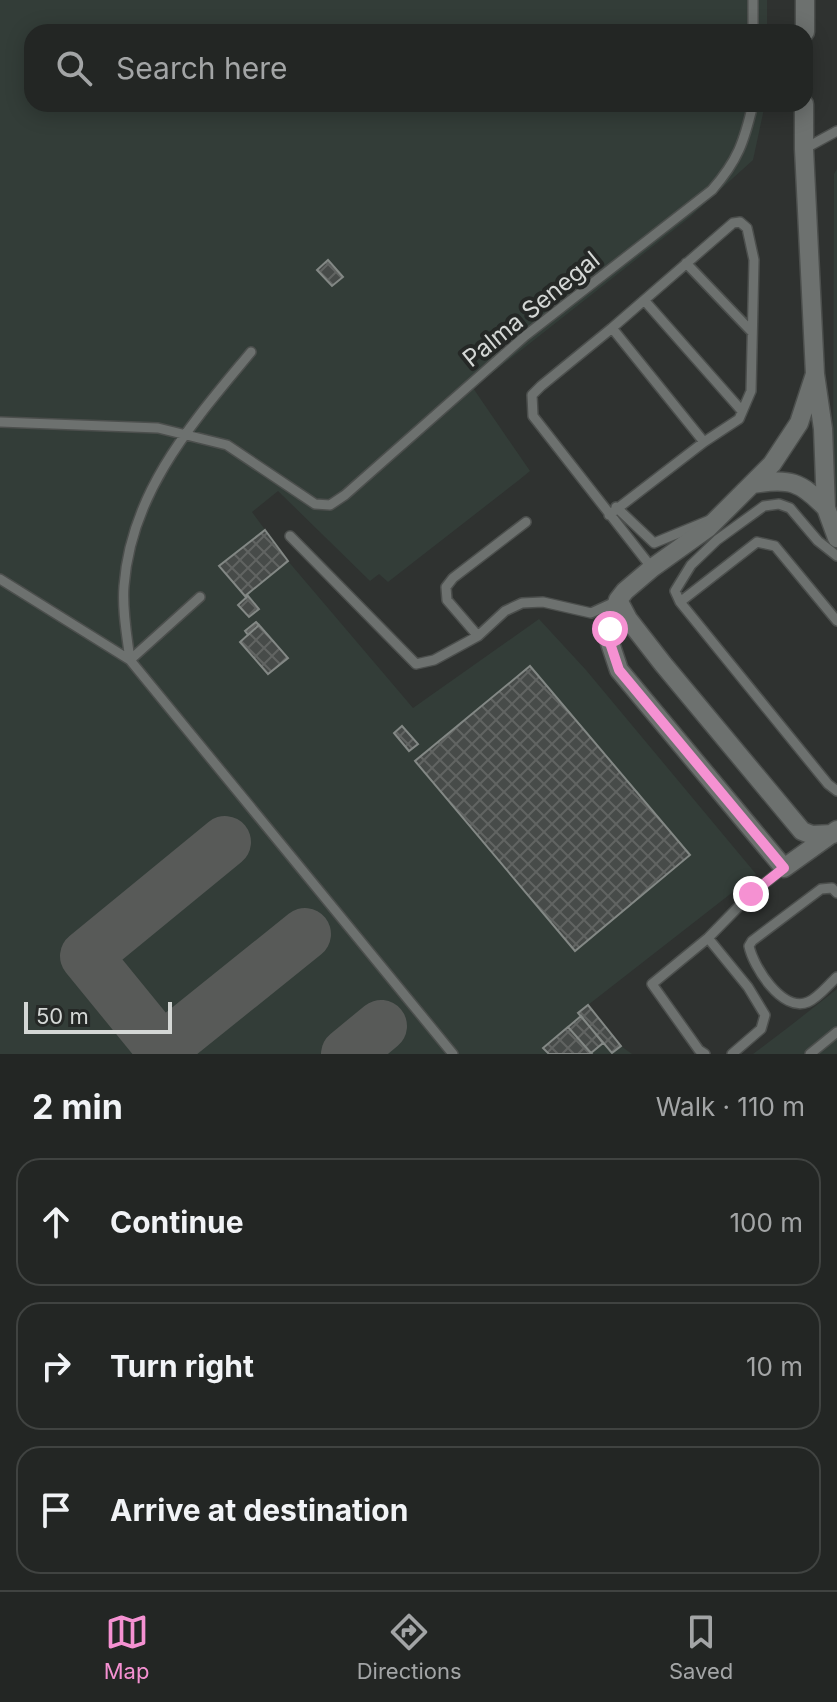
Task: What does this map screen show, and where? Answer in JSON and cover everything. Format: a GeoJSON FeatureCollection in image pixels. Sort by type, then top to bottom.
{"type":"FeatureCollection","features":[{"type":"Feature","properties":{"kind":"street"},"geometry":{"type":"LineString","coordinates":[[805,0],[805,24]]}},
{"type":"Feature","properties":{"kind":"street"},"geometry":{"type":"LineString","coordinates":[[804,112],[815,374],[823,429],[826,508],[837,538]]}},
{"type":"Feature","properties":{"kind":"street"},"geometry":{"type":"LineString","coordinates":[[815,374],[799,423],[772,464],[715,529],[652,568],[625,591],[618,600],[610,629],[610,643],[619,670],[784,868],[835,832]]}},
{"type":"Feature","properties":{"kind":"street"},"geometry":{"type":"LineString","coordinates":[[752,484],[777,480],[793,482],[807,488],[826,508]]}},
{"type":"Feature","properties":{"kind":"street"},"geometry":{"type":"LineString","coordinates":[[618,600],[628,619],[663,664],[802,831],[812,835],[835,832]]}},
{"type":"Feature","properties":{"kind":"lane"},"geometry":{"type":"LineString","coordinates":[[753,0],[753,24]]}},
{"type":"Feature","properties":{"kind":"lane","name":"Palma Senegal"},"geometry":{"type":"LineString","coordinates":[[182,436],[227,445],[315,504],[330,505],[525,336],[712,190],[732,167],[751,112]]}},
{"type":"Feature","properties":{"kind":"lane"},"geometry":{"type":"LineString","coordinates":[[804,149],[837,131]]}},
{"type":"Feature","properties":{"kind":"lane"},"geometry":{"type":"LineString","coordinates":[[609,515],[739,419],[751,391],[754,260],[747,228],[740,222],[733,223],[532,395],[533,416],[602,502],[609,515],[652,568]]}},
{"type":"Feature","properties":{"kind":"lane"},"geometry":{"type":"LineString","coordinates":[[686,263],[752,332]]}},
{"type":"Feature","properties":{"kind":"lane"},"geometry":{"type":"LineString","coordinates":[[644,300],[742,411]]}},
{"type":"Feature","properties":{"kind":"lane"},"geometry":{"type":"LineString","coordinates":[[612,328],[704,442]]}},
{"type":"Feature","properties":{"kind":"lane"},"geometry":{"type":"LineString","coordinates":[[130,660],[124,587],[134,530],[152,483],[182,436],[251,352]]}},
{"type":"Feature","properties":{"kind":"lane"},"geometry":{"type":"LineString","coordinates":[[0,422],[158,428],[182,436]]}},
{"type":"Feature","properties":{"kind":"lane"},"geometry":{"type":"LineString","coordinates":[[602,502],[619,508],[654,543],[715,529],[764,506],[779,504],[790,508],[818,541],[837,556]]}},
{"type":"Feature","properties":{"kind":"lane"},"geometry":{"type":"LineString","coordinates":[[478,636],[447,600],[446,587],[526,522]]}},
{"type":"Feature","properties":{"kind":"lane"},"geometry":{"type":"LineString","coordinates":[[715,529],[679,581],[675,591],[680,602],[835,787]]}},
{"type":"Feature","properties":{"kind":"lane"},"geometry":{"type":"LineString","coordinates":[[290,536],[416,664],[434,660],[478,636],[505,611],[522,603],[543,602],[591,613],[618,600]]}},
{"type":"Feature","properties":{"kind":"lane"},"geometry":{"type":"LineString","coordinates":[[680,602],[757,542],[775,546],[837,621]]}},
{"type":"Feature","properties":{"kind":"lane"},"geometry":{"type":"LineString","coordinates":[[0,579],[130,660],[453,1054]]}},
{"type":"Feature","properties":{"kind":"lane"},"geometry":{"type":"LineString","coordinates":[[130,660],[200,597]]}},
{"type":"Feature","properties":{"kind":"lane"},"geometry":{"type":"LineString","coordinates":[[705,1054],[652,984],[708,938],[751,894],[784,868]]}},
{"type":"Feature","properties":{"kind":"lane"},"geometry":{"type":"LineString","coordinates":[[837,893],[832,888],[821,889],[752,941],[749,949],[765,977],[784,1000],[808,1002],[837,977]]}},
{"type":"Feature","properties":{"kind":"lane"},"geometry":{"type":"LineString","coordinates":[[708,938],[748,987],[765,1015],[761,1029],[732,1054]]}},
{"type":"Feature","properties":{"kind":"lane"},"geometry":{"type":"LineString","coordinates":[[748,987],[765,977]]}},
{"type":"Feature","properties":{"kind":"lane"},"geometry":{"type":"LineString","coordinates":[[810,1054],[837,1032]]}},
{"type":"Feature","properties":{"kind":"shaded area"},"geometry":{"type":"Polygon","coordinates":[[[0,0],[767,0],[767,24],[24,24],[24,112],[763,112],[753,160],[690,217],[473,388],[530,471],[519,480],[388,582],[379,574],[370,581],[278,491],[252,512],[288,561],[413,708],[539,619],[586,670],[756,874],[588,1005],[621,1046],[632,1054],[0,1054],[0,0]]]}},
{"type":"Feature","properties":{"kind":"shaded area"},"geometry":{"type":"Polygon","coordinates":[[[837,169],[837,505],[833,471],[834,174],[837,169]]]}},
{"type":"Feature","properties":{"kind":"shaded area"},"geometry":{"type":"Polygon","coordinates":[[[837,989],[837,1054],[753,1054],[790,1026],[837,989]]]}},
{"type":"Feature","properties":{"kind":"building"},"geometry":{"type":"Polygon","coordinates":[[[328,260],[343,277],[332,286],[317,270],[328,260]]]}},
{"type":"Feature","properties":{"kind":"building"},"geometry":{"type":"Polygon","coordinates":[[[265,530],[288,561],[245,596],[219,566],[265,530]]]}},
{"type":"Feature","properties":{"kind":"building"},"geometry":{"type":"Polygon","coordinates":[[[248,596],[259,609],[249,617],[238,605],[248,596]]]}},
{"type":"Feature","properties":{"kind":"building"},"geometry":{"type":"Polygon","coordinates":[[[256,622],[259,625],[248,635],[245,631],[256,622]]]}},
{"type":"Feature","properties":{"kind":"building"},"geometry":{"type":"Polygon","coordinates":[[[259,625],[288,658],[268,674],[240,642],[259,625]]]}},
{"type":"Feature","properties":{"kind":"building"},"geometry":{"type":"Polygon","coordinates":[[[530,666],[690,855],[575,951],[415,761],[530,666]]]}},
{"type":"Feature","properties":{"kind":"building"},"geometry":{"type":"Polygon","coordinates":[[[402,726],[418,744],[409,751],[394,733],[402,726]]]}},
{"type":"Feature","properties":{"kind":"building"},"geometry":{"type":"Polygon","coordinates":[[[588,1005],[621,1046],[612,1053],[578,1013],[588,1005]]]}},
{"type":"Feature","properties":{"kind":"building"},"geometry":{"type":"Polygon","coordinates":[[[581,1016],[603,1043],[591,1053],[568,1027],[581,1016]]]}},
{"type":"Feature","properties":{"kind":"building"},"geometry":{"type":"Polygon","coordinates":[[[568,1027],[592,1054],[549,1054],[543,1048],[568,1027]]]}},
{"type":"Feature","properties":{"kind":"taxiway"},"geometry":{"type":"LineString","coordinates":[[166,1054],[86,956],[225,842]]}},
{"type":"Feature","properties":{"kind":"taxiway"},"geometry":{"type":"LineString","coordinates":[[162,1049],[305,934]]}},
{"type":"Feature","properties":{"kind":"taxiway"},"geometry":{"type":"LineString","coordinates":[[347,1054],[381,1026]]}},
{"type":"Feature","properties":{"kind":"route"},"geometry":{"type":"LineString","coordinates":[[610,629],[613,657],[619,670],[784,868],[751,894]]}}]}
